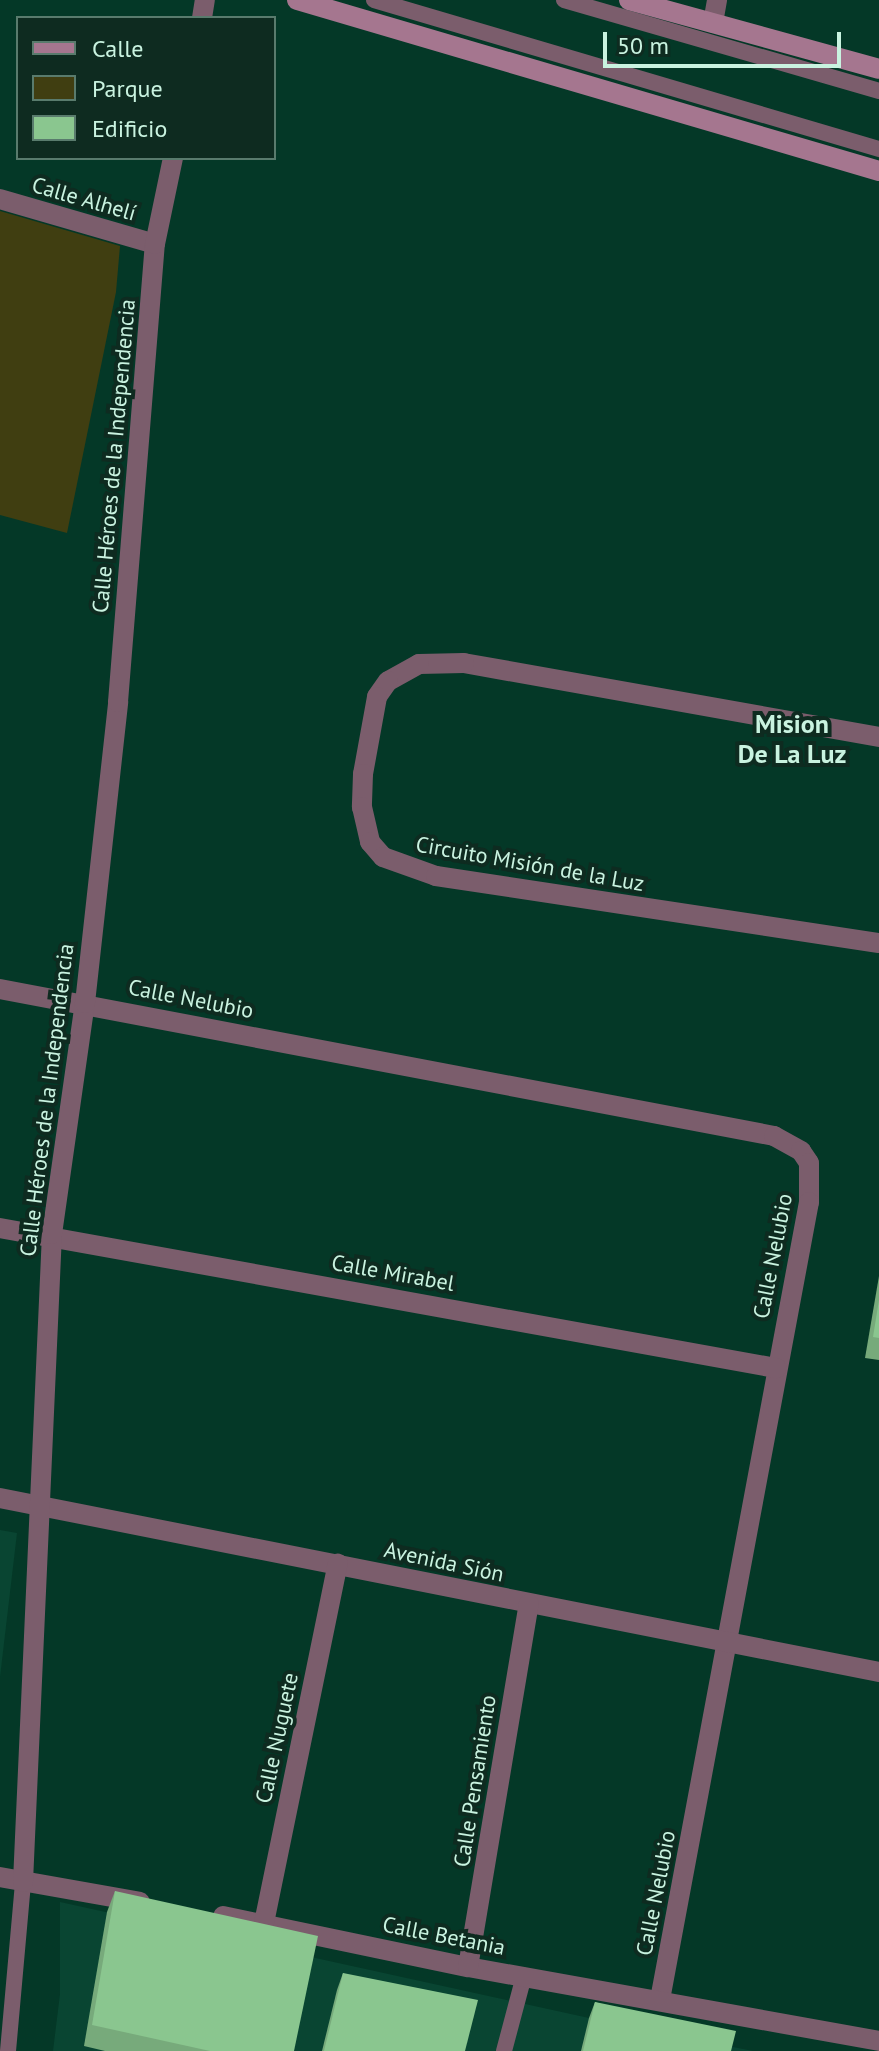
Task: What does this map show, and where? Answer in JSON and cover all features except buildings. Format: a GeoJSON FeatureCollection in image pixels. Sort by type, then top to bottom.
{"type":"FeatureCollection","features":[{"type":"Feature","properties":{"kind":"main road"},"geometry":{"type":"LineString","coordinates":[[297,0],[879,171]]}},
{"type":"Feature","properties":{"kind":"main road"},"geometry":{"type":"LineString","coordinates":[[629,0],[879,69]]}},
{"type":"Feature","properties":{"kind":"street"},"geometry":{"type":"LineString","coordinates":[[713,23],[717,0]]}},
{"type":"Feature","properties":{"kind":"street","name":"Calle Héroes de la Independencia"},"geometry":{"type":"LineString","coordinates":[[23,1882],[52,1234],[85,1003],[118,702],[155,244],[173,160]]}},
{"type":"Feature","properties":{"kind":"street","name":"Calle Alhelí"},"geometry":{"type":"LineString","coordinates":[[0,199],[155,244]]}},
{"type":"Feature","properties":{"kind":"street","name":"Circuito Misión de la Luz"},"geometry":{"type":"LineString","coordinates":[[879,737],[443,661],[405,669],[388,681],[377,697],[363,774],[362,807],[370,842],[383,857],[436,876],[879,943]]}},
{"type":"Feature","properties":{"kind":"street","name":"Calle Nelubio"},"geometry":{"type":"LineString","coordinates":[[0,989],[774,1136],[791,1142],[809,1163],[811,1177],[660,2000]]}},
{"type":"Feature","properties":{"kind":"street","name":"Calle Mirabel"},"geometry":{"type":"LineString","coordinates":[[0,1228],[52,1234],[776,1368]]}},
{"type":"Feature","properties":{"kind":"street","name":"Avenida Sión"},"geometry":{"type":"LineString","coordinates":[[0,1498],[879,1672]]}},
{"type":"Feature","properties":{"kind":"street","name":"Calle Nuguete"},"geometry":{"type":"LineString","coordinates":[[264,1923],[338,1564]]}},
{"type":"Feature","properties":{"kind":"street","name":"Calle Pensamiento"},"geometry":{"type":"LineString","coordinates":[[468,1967],[529,1604]]}},
{"type":"Feature","properties":{"kind":"street"},"geometry":{"type":"LineString","coordinates":[[0,1877],[158,1905]]}},
{"type":"Feature","properties":{"kind":"street","name":"Calle Betania"},"geometry":{"type":"LineString","coordinates":[[203,1913],[468,1967],[879,2041]]}},
{"type":"Feature","properties":{"kind":"lane"},"geometry":{"type":"LineString","coordinates":[[374,0],[879,149]]}},
{"type":"Feature","properties":{"kind":"lane"},"geometry":{"type":"LineString","coordinates":[[564,0],[879,91]]}},
{"type":"Feature","properties":{"kind":"lane","name":"Calle Héroes de la Independencia"},"geometry":{"type":"LineString","coordinates":[[8,2051],[23,1882]]}},
{"type":"Feature","properties":{"kind":"lane"},"geometry":{"type":"LineString","coordinates":[[504,2051],[524,1976]]}},
{"type":"Feature","properties":{"kind":"shaded area"},"geometry":{"type":"Polygon","coordinates":[[[0,1530],[17,1533],[0,1677],[0,1530]]]}},
{"type":"Feature","properties":{"kind":"shaded area"},"geometry":{"type":"Polygon","coordinates":[[[60,1902],[753,2051],[53,2051],[60,1994],[60,1902]]]}},
{"type":"Feature","properties":{"kind":"green space"},"geometry":{"type":"Polygon","coordinates":[[[0,211],[120,246],[116,292],[67,533],[0,515],[0,211]]]}},
{"type":"Feature","properties":{"kind":"district","name":"Mision De La Luz"},"geometry":{"type":"Point","coordinates":[792,739]}}]}
